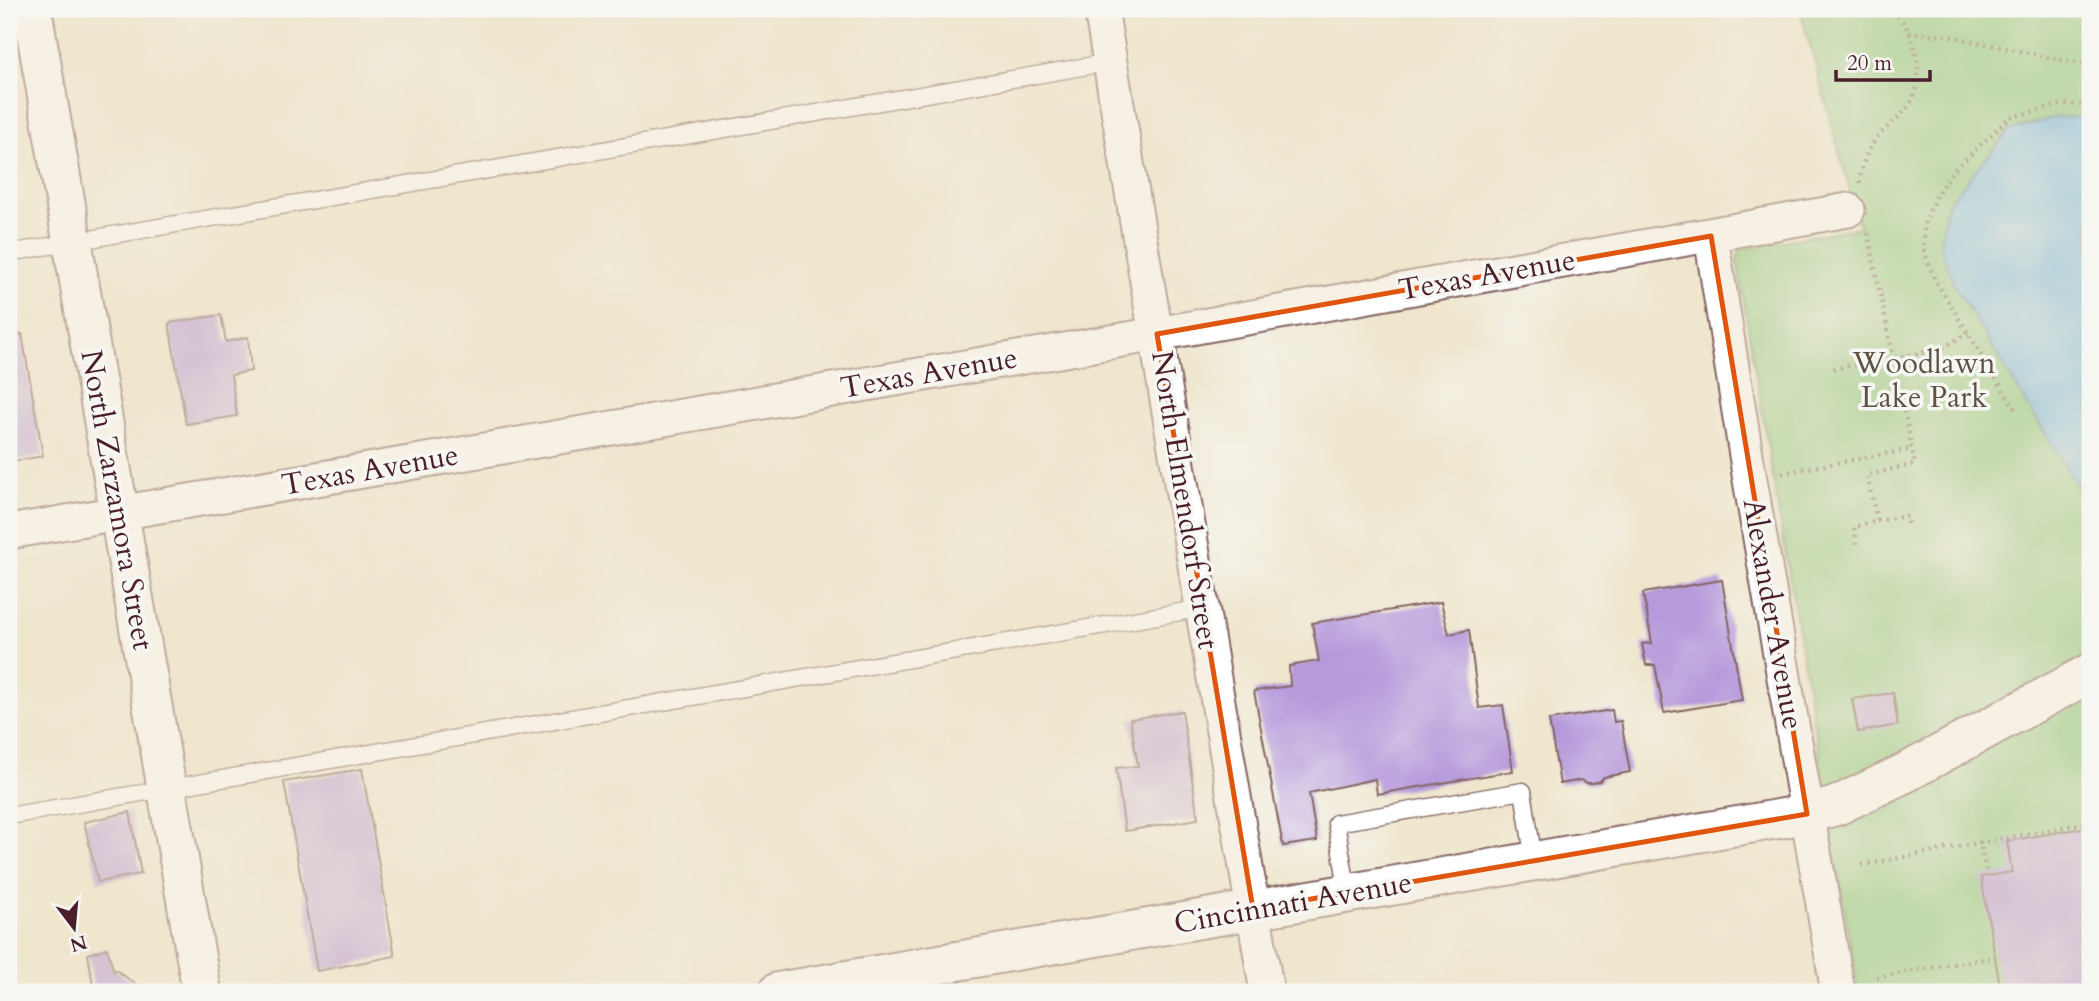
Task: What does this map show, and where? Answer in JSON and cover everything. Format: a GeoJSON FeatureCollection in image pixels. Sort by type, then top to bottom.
{"type":"FeatureCollection","features":[{"type":"Feature","properties":{"kind":"street","name":"North Zarzamora Street"},"geometry":{"type":"LineString","coordinates":[[32,9],[202,992]]}},
{"type":"Feature","properties":{"kind":"street","name":"North Elmendorf Street"},"geometry":{"type":"LineString","coordinates":[[1101,9],[1268,992]]}},
{"type":"Feature","properties":{"kind":"street","name":"Texas Avenue"},"geometry":{"type":"LineString","coordinates":[[9,532],[1157,334],[1858,209]]}},
{"type":"Feature","properties":{"kind":"street","name":"Alexander Avenue"},"geometry":{"type":"LineString","coordinates":[[1711,236],[1838,992]]}},
{"type":"Feature","properties":{"kind":"street","name":"Cincinnati Avenue"},"geometry":{"type":"LineString","coordinates":[[778,992],[1807,814],[1836,806],[1907,772],[2090,673]]}},
{"type":"Feature","properties":{"kind":"lane"},"geometry":{"type":"LineString","coordinates":[[9,253],[1111,62]]}},
{"type":"Feature","properties":{"kind":"lane"},"geometry":{"type":"LineString","coordinates":[[9,816],[1203,608]]}},
{"type":"Feature","properties":{"kind":"lane"},"geometry":{"type":"LineString","coordinates":[[1348,893],[1336,823],[1523,792],[1534,861]]}},
{"type":"Feature","properties":{"kind":"path"},"geometry":{"type":"LineString","coordinates":[[1877,522],[1867,475],[1915,464],[1858,209],[1860,171],[1866,156],[1880,134],[1910,105],[1918,80],[1917,54],[1907,28],[1891,9]]}},
{"type":"Feature","properties":{"kind":"path"},"geometry":{"type":"LineString","coordinates":[[1909,33],[1949,36],[2090,66]]}},
{"type":"Feature","properties":{"kind":"path"},"geometry":{"type":"LineString","coordinates":[[2015,409],[1935,280],[1924,250],[1924,225],[1936,195],[1953,171],[2010,117],[2063,104],[2090,105]]}},
{"type":"Feature","properties":{"kind":"path"},"geometry":{"type":"LineString","coordinates":[[1833,369],[1941,349],[1968,333]]}},
{"type":"Feature","properties":{"kind":"path"},"geometry":{"type":"LineString","coordinates":[[1779,474],[1913,452]]}},
{"type":"Feature","properties":{"kind":"path"},"geometry":{"type":"LineString","coordinates":[[1857,544],[1854,527],[1906,516],[1908,525]]}},
{"type":"Feature","properties":{"kind":"path"},"geometry":{"type":"LineString","coordinates":[[1862,864],[2090,822]]}},
{"type":"Feature","properties":{"kind":"path"},"geometry":{"type":"LineString","coordinates":[[1980,841],[1987,876]]}},
{"type":"Feature","properties":{"kind":"path"},"geometry":{"type":"LineString","coordinates":[[1877,977],[1995,957]]}},
{"type":"Feature","properties":{"kind":"highlighted area"},"geometry":{"type":"Polygon","coordinates":[[[1711,236],[1807,814],[1253,909],[1157,334],[1711,236]]]}},
{"type":"Feature","properties":{"kind":"green space","name":"Woodlawn Lake Park"},"geometry":{"type":"Polygon","coordinates":[[[1800,9],[2090,9],[2090,992],[1858,992],[1737,261],[1740,249],[1860,227],[1800,9]]]}},
{"type":"Feature","properties":{"kind":"water"},"geometry":{"type":"Polygon","coordinates":[[[2056,117],[2090,118],[2090,506],[1954,285],[1940,245],[1947,204],[2010,130],[2056,117]]]}},
{"type":"Feature","properties":{"kind":"building"},"geometry":{"type":"Polygon","coordinates":[[[9,123],[16,161],[9,163],[9,123]]]}},
{"type":"Feature","properties":{"kind":"building"},"geometry":{"type":"Polygon","coordinates":[[[221,315],[226,342],[248,337],[251,371],[231,375],[237,416],[186,424],[169,323],[221,315]]]}},
{"type":"Feature","properties":{"kind":"building"},"geometry":{"type":"Polygon","coordinates":[[[22,334],[43,456],[9,462],[9,335],[22,334]]]}},
{"type":"Feature","properties":{"kind":"building"},"geometry":{"type":"Polygon","coordinates":[[[1722,580],[1742,700],[1664,713],[1655,665],[1646,665],[1642,644],[1652,643],[1643,593],[1722,580]]]}},
{"type":"Feature","properties":{"kind":"building"},"geometry":{"type":"Polygon","coordinates":[[[1441,602],[1449,634],[1469,630],[1479,708],[1503,705],[1513,771],[1377,794],[1375,779],[1309,793],[1317,841],[1283,846],[1254,691],[1290,686],[1289,666],[1319,661],[1312,623],[1441,602]]]}},
{"type":"Feature","properties":{"kind":"building"},"geometry":{"type":"Polygon","coordinates":[[[1893,693],[1898,725],[1858,732],[1852,699],[1893,693]]]}},
{"type":"Feature","properties":{"kind":"building"},"geometry":{"type":"Polygon","coordinates":[[[1612,710],[1614,722],[1621,721],[1630,772],[1604,777],[1593,783],[1581,780],[1560,784],[1549,720],[1612,710]]]}},
{"type":"Feature","properties":{"kind":"building"},"geometry":{"type":"Polygon","coordinates":[[[1182,711],[1198,819],[1125,831],[1116,768],[1138,766],[1130,719],[1182,711]]]}},
{"type":"Feature","properties":{"kind":"building"},"geometry":{"type":"Polygon","coordinates":[[[362,769],[395,956],[317,971],[284,782],[362,769]]]}},
{"type":"Feature","properties":{"kind":"building"},"geometry":{"type":"Polygon","coordinates":[[[130,812],[141,874],[98,882],[84,822],[130,812]]]}},
{"type":"Feature","properties":{"kind":"building"},"geometry":{"type":"Polygon","coordinates":[[[2089,827],[2090,992],[2001,992],[1981,877],[2012,872],[2007,841],[2089,827]]]}},
{"type":"Feature","properties":{"kind":"building"},"geometry":{"type":"Polygon","coordinates":[[[107,948],[114,972],[116,970],[146,992],[94,992],[88,954],[107,948]]]}}]}
